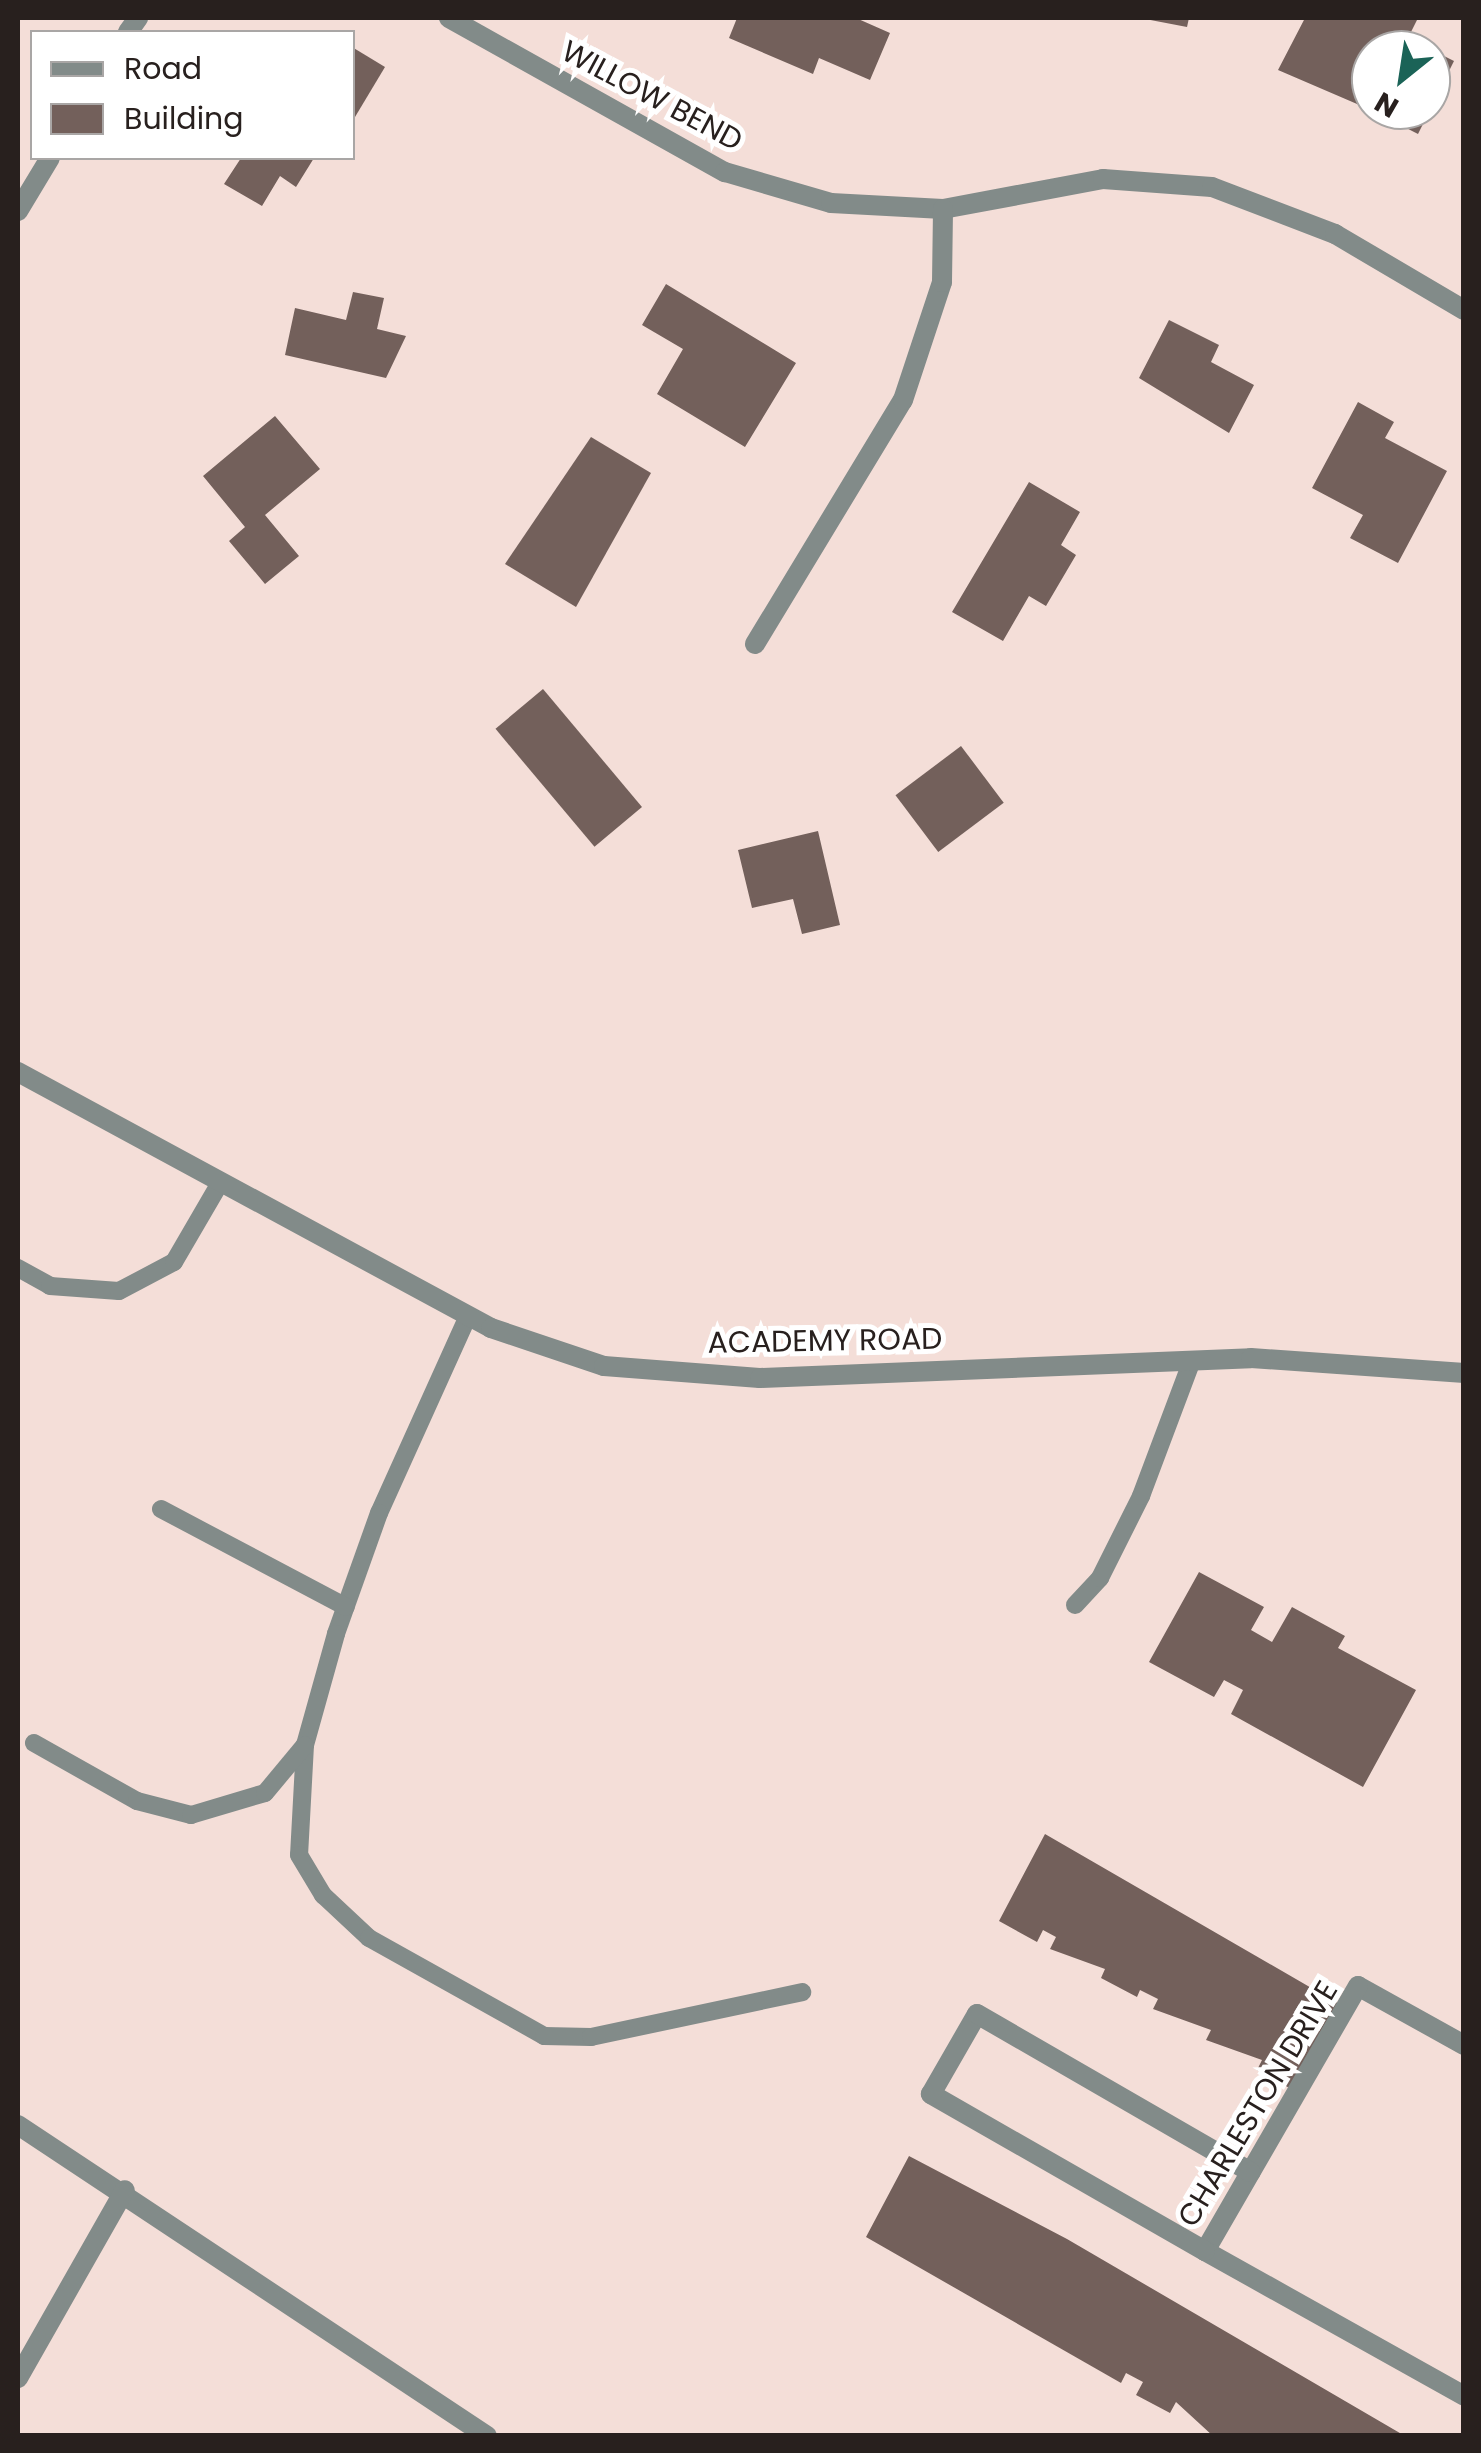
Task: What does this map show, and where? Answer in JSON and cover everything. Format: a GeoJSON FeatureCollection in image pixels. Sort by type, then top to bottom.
{"type":"FeatureCollection","features":[{"type":"Feature","properties":{"kind":"street","name":"WILLOW BEND"},"geometry":{"type":"LineString","coordinates":[[448,18],[724,172],[831,203],[943,208],[1103,179],[1212,186],[1334,234],[1464,310]]}},
{"type":"Feature","properties":{"kind":"street"},"geometry":{"type":"LineString","coordinates":[[18,210],[49,160]]}},
{"type":"Feature","properties":{"kind":"street"},"geometry":{"type":"LineString","coordinates":[[754,644],[904,400],[942,282],[943,208]]}},
{"type":"Feature","properties":{"kind":"street","name":"ACADEMY ROAD"},"geometry":{"type":"LineString","coordinates":[[18,1072],[468,1316],[604,1366],[760,1378],[1192,1360],[1464,1374]]}},
{"type":"Feature","properties":{"kind":"street","name":"CHARLESTON DRIVE"},"geometry":{"type":"LineString","coordinates":[[1464,2045],[1358,1986],[1205,2251],[1464,2396]]}},
{"type":"Feature","properties":{"kind":"street"},"geometry":{"type":"LineString","coordinates":[[1205,2251],[930,2094],[976,2014],[1250,2172]]}},
{"type":"Feature","properties":{"kind":"street"},"geometry":{"type":"LineString","coordinates":[[18,2125],[126,2190],[487,2436]]}},
{"type":"Feature","properties":{"kind":"street"},"geometry":{"type":"LineString","coordinates":[[18,2378],[126,2190]]}},
{"type":"Feature","properties":{"kind":"lane"},"geometry":{"type":"LineString","coordinates":[[18,1268],[50,1286],[119,1291],[174,1262],[220,1182]]}},
{"type":"Feature","properties":{"kind":"lane"},"geometry":{"type":"LineString","coordinates":[[468,1316],[346,1607],[305,1745],[299,1855],[323,1895],[369,1938],[544,2036],[591,2037],[802,1992]]}},
{"type":"Feature","properties":{"kind":"lane"},"geometry":{"type":"LineString","coordinates":[[1075,1605],[1100,1578],[1141,1496],[1192,1360]]}},
{"type":"Feature","properties":{"kind":"lane"},"geometry":{"type":"LineString","coordinates":[[161,1509],[346,1607]]}},
{"type":"Feature","properties":{"kind":"lane"},"geometry":{"type":"LineString","coordinates":[[34,1742],[137,1801],[190,1815],[266,1793],[305,1745]]}},
{"type":"Feature","properties":{"kind":"building"},"geometry":{"type":"Polygon","coordinates":[[[737,18],[856,18],[890,33],[870,80],[819,58],[813,74],[729,38],[737,18]]]}},
{"type":"Feature","properties":{"kind":"building"},"geometry":{"type":"Polygon","coordinates":[[[1140,18],[1189,18],[1187,27],[1140,18]]]}},
{"type":"Feature","properties":{"kind":"building"},"geometry":{"type":"Polygon","coordinates":[[[1305,18],[1418,18],[1412,30],[1351,30],[1351,101],[1278,70],[1305,18]]]}},
{"type":"Feature","properties":{"kind":"building"},"geometry":{"type":"Polygon","coordinates":[[[355,49],[385,67],[355,117],[355,49]]]}},
{"type":"Feature","properties":{"kind":"building"},"geometry":{"type":"Polygon","coordinates":[[[240,160],[313,160],[296,187],[280,176],[262,206],[224,184],[240,160]]]}},
{"type":"Feature","properties":{"kind":"building"},"geometry":{"type":"Polygon","coordinates":[[[666,284],[796,363],[745,447],[657,394],[683,349],[642,325],[666,284]]]}},
{"type":"Feature","properties":{"kind":"building"},"geometry":{"type":"Polygon","coordinates":[[[353,292],[384,298],[377,329],[406,336],[386,378],[285,355],[295,308],[346,320],[353,292]]]}},
{"type":"Feature","properties":{"kind":"building"},"geometry":{"type":"Polygon","coordinates":[[[1169,320],[1219,345],[1211,362],[1254,385],[1229,433],[1139,378],[1169,320]]]}},
{"type":"Feature","properties":{"kind":"building"},"geometry":{"type":"Polygon","coordinates":[[[1358,402],[1394,422],[1385,438],[1447,471],[1398,563],[1350,538],[1363,515],[1312,488],[1358,402]]]}},
{"type":"Feature","properties":{"kind":"building"},"geometry":{"type":"Polygon","coordinates":[[[275,416],[320,469],[265,515],[299,556],[265,584],[229,541],[245,527],[203,476],[275,416]]]}},
{"type":"Feature","properties":{"kind":"building"},"geometry":{"type":"Polygon","coordinates":[[[591,437],[651,473],[576,607],[505,564],[591,437]]]}},
{"type":"Feature","properties":{"kind":"building"},"geometry":{"type":"Polygon","coordinates":[[[1029,482],[1080,512],[1061,545],[1076,555],[1046,606],[1029,596],[1003,641],[952,612],[1029,482]]]}},
{"type":"Feature","properties":{"kind":"building"},"geometry":{"type":"Polygon","coordinates":[[[543,689],[642,807],[594,847],[496,729],[543,689]]]}},
{"type":"Feature","properties":{"kind":"building"},"geometry":{"type":"Polygon","coordinates":[[[961,746],[1004,803],[938,852],[896,795],[961,746]]]}},
{"type":"Feature","properties":{"kind":"building"},"geometry":{"type":"Polygon","coordinates":[[[818,831],[840,925],[802,934],[793,899],[752,908],[738,850],[818,831]]]}},
{"type":"Feature","properties":{"kind":"building"},"geometry":{"type":"Polygon","coordinates":[[[1199,1572],[1264,1607],[1251,1630],[1272,1642],[1292,1607],[1345,1636],[1338,1648],[1416,1690],[1363,1787],[1231,1714],[1243,1690],[1224,1680],[1214,1697],[1149,1662],[1199,1572]]]}},
{"type":"Feature","properties":{"kind":"building"},"geometry":{"type":"Polygon","coordinates":[[[1045,1834],[1339,2004],[1293,2090],[1257,2070],[1262,2060],[1206,2040],[1211,2030],[1153,2009],[1158,1999],[1140,1990],[1137,1997],[1101,1978],[1105,1969],[1050,1949],[1056,1937],[1043,1930],[1037,1942],[999,1921],[1045,1834]]]}},
{"type":"Feature","properties":{"kind":"building"},"geometry":{"type":"Polygon","coordinates":[[[909,2156],[1067,2239],[1405,2436],[1213,2436],[1176,2402],[1170,2413],[1136,2395],[1143,2382],[1126,2373],[1121,2383],[866,2237],[909,2156]]]}}]}
